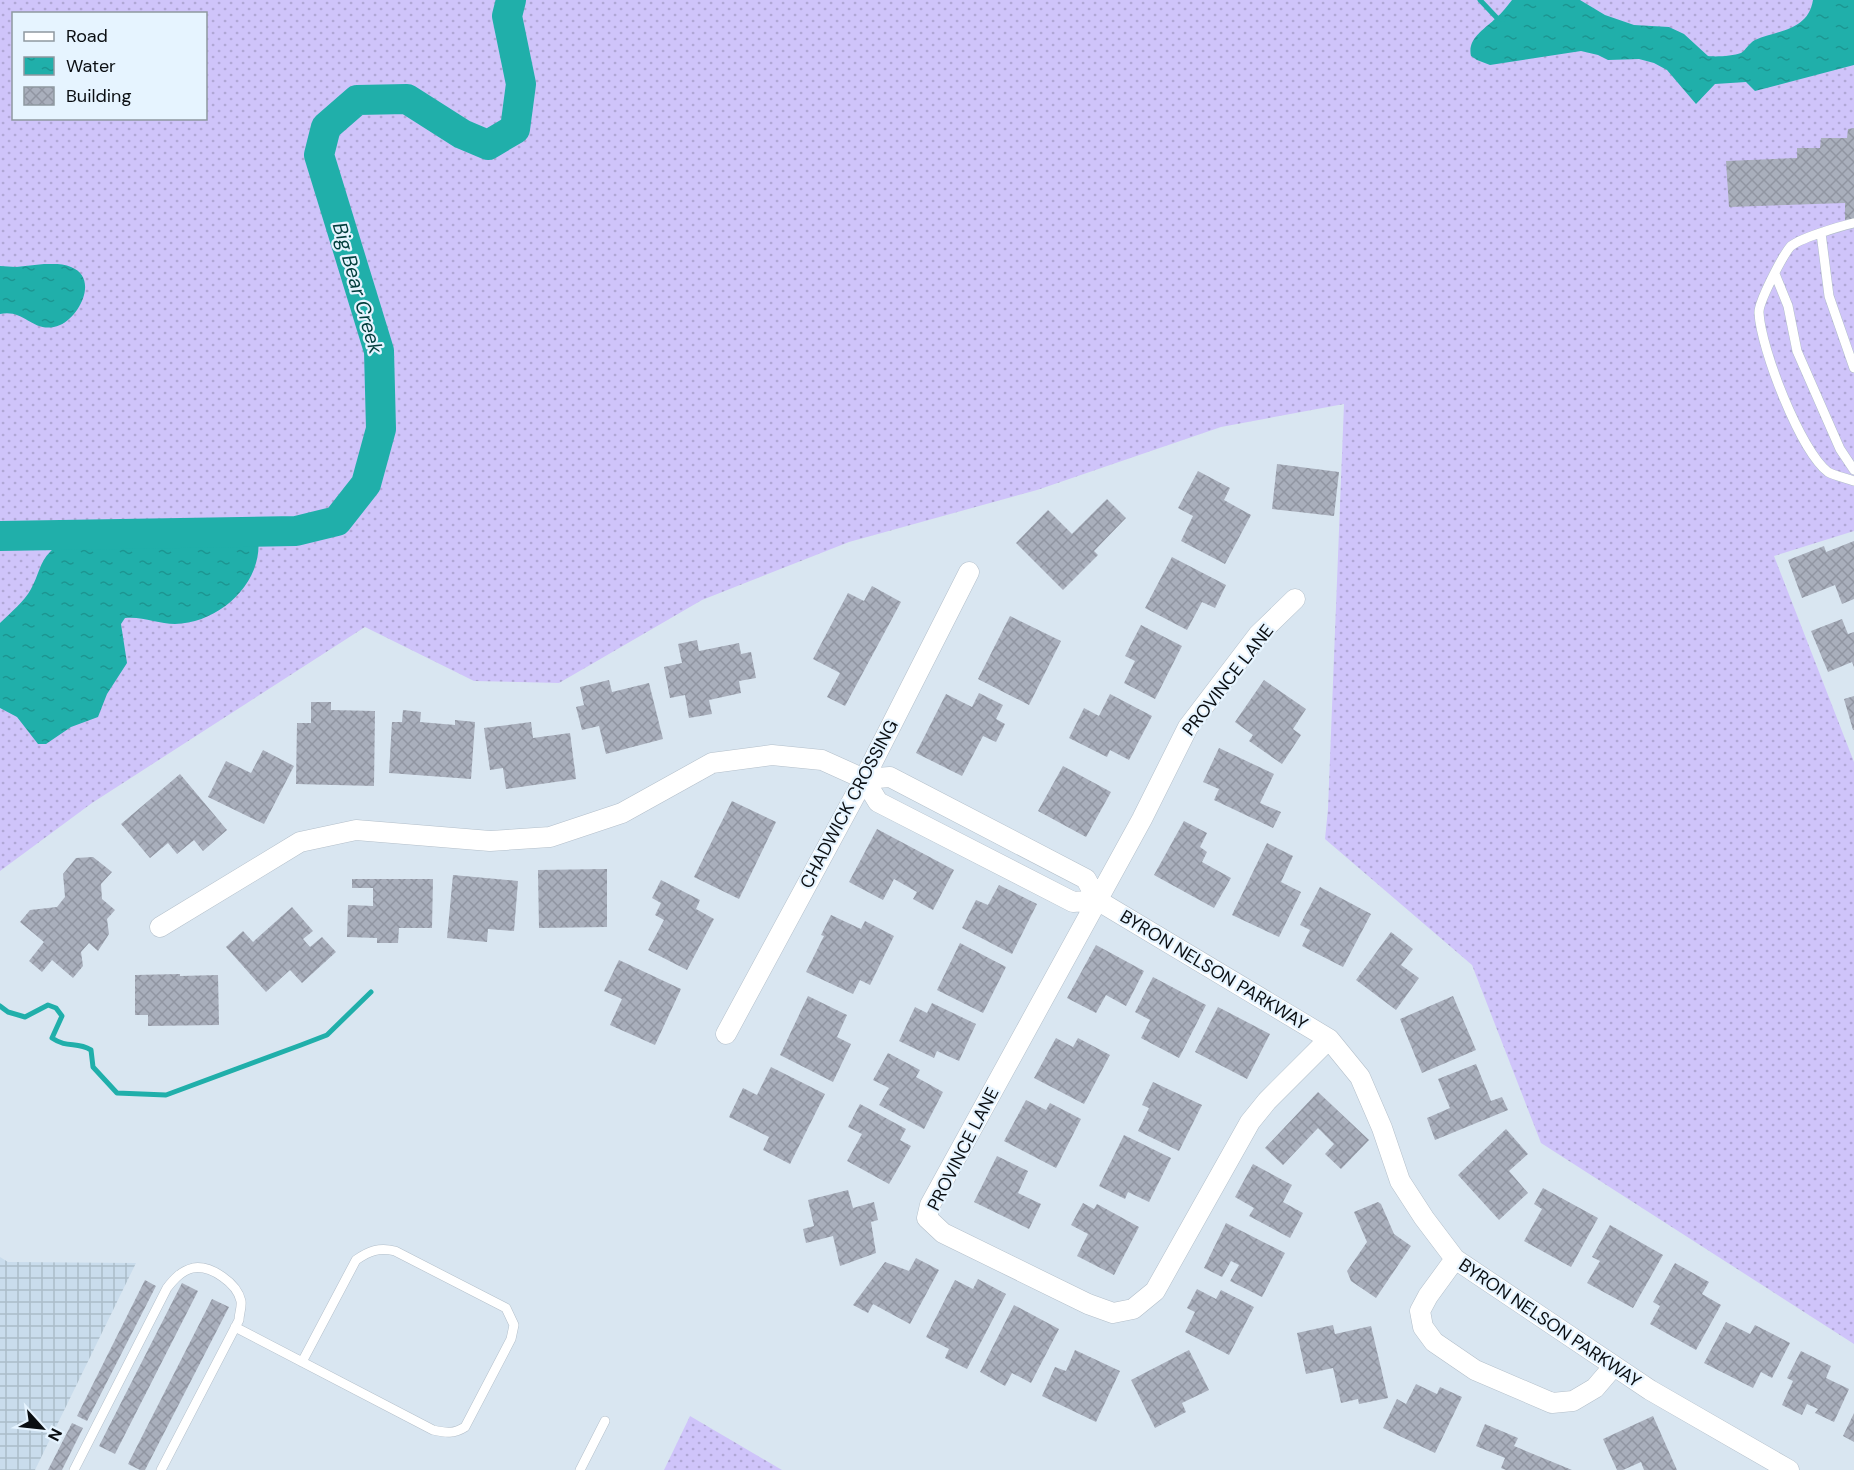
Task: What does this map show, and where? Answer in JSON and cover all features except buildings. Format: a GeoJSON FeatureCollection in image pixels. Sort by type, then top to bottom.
{"type":"FeatureCollection","features":[{"type":"Feature","properties":{"kind":"street","name":"CHADWICK CROSSING"},"geometry":{"type":"LineString","coordinates":[[726,1034],[864,779],[969,572]]}},
{"type":"Feature","properties":{"kind":"street","name":"PROVINCE LANE"},"geometry":{"type":"LineString","coordinates":[[1295,599],[1258,635],[1188,727],[1142,819],[930,1205],[927,1218],[943,1233],[1088,1304],[1113,1313],[1134,1309],[1155,1291],[1250,1122],[1267,1101],[1329,1039]]}},
{"type":"Feature","properties":{"kind":"street","name":"BYRON NELSON PARKWAY"},"geometry":{"type":"LineString","coordinates":[[160,927],[300,842],[356,830],[490,841],[550,837],[622,813],[712,763],[771,755],[822,760],[864,779],[890,777],[1086,879],[1097,900],[1329,1039],[1360,1077],[1382,1128],[1400,1181],[1455,1259],[1613,1367],[1726,1436],[1790,1470]]}},
{"type":"Feature","properties":{"kind":"street","name":"BYRON NELSON PARKWAY"},"geometry":{"type":"LineString","coordinates":[[864,779],[878,802],[1073,902],[1097,900]]}},
{"type":"Feature","properties":{"kind":"street"},"geometry":{"type":"LineString","coordinates":[[976,852],[988,828]]}},
{"type":"Feature","properties":{"kind":"street"},"geometry":{"type":"LineString","coordinates":[[1455,1259],[1420,1311],[1423,1327],[1434,1342],[1475,1370],[1552,1403],[1573,1401],[1595,1388],[1613,1367]]}},
{"type":"Feature","properties":{"kind":"lane"},"geometry":{"type":"LineString","coordinates":[[1854,223],[1821,233],[1791,246],[1758,311],[1764,342],[1780,388],[1799,431],[1814,457],[1829,473],[1854,481]]}},
{"type":"Feature","properties":{"kind":"lane"},"geometry":{"type":"LineString","coordinates":[[1821,233],[1829,296],[1854,368]]}},
{"type":"Feature","properties":{"kind":"lane"},"geometry":{"type":"LineString","coordinates":[[1775,274],[1788,306],[1797,351],[1840,449],[1854,471]]}},
{"type":"Feature","properties":{"kind":"lane"},"geometry":{"type":"LineString","coordinates":[[235,1327],[302,1362],[433,1430],[447,1433],[458,1431],[471,1418],[511,1339],[514,1325],[506,1308],[395,1251],[384,1248],[369,1252],[356,1260],[302,1362]]}},
{"type":"Feature","properties":{"kind":"lane"},"geometry":{"type":"LineString","coordinates":[[74,1470],[167,1288],[178,1275],[194,1268],[208,1270],[226,1280],[237,1291],[241,1303],[238,1320],[161,1470]]}},
{"type":"Feature","properties":{"kind":"lane"},"geometry":{"type":"LineString","coordinates":[[580,1470],[605,1421]]}},
{"type":"Feature","properties":{"kind":"shaded area"},"geometry":{"type":"Polygon","coordinates":[[[0,0],[1854,0],[1854,531],[1774,556],[1854,762],[1854,1344],[1541,1143],[1472,965],[1325,839],[1344,404],[1221,427],[1037,490],[849,542],[702,600],[559,683],[474,681],[365,627],[92,803],[0,871],[0,0]]]}},
{"type":"Feature","properties":{"kind":"shaded area"},"geometry":{"type":"Polygon","coordinates":[[[0,1257],[8,1262],[136,1263],[35,1470],[0,1470],[0,1257]]]}},
{"type":"Feature","properties":{"kind":"shaded area"},"geometry":{"type":"Polygon","coordinates":[[[690,1416],[782,1470],[664,1470],[690,1416]]]}},
{"type":"Feature","properties":{"kind":"water"},"geometry":{"type":"Polygon","coordinates":[[[1512,0],[1580,0],[1605,15],[1634,25],[1669,27],[1684,34],[1708,56],[1729,56],[1741,53],[1755,40],[1799,24],[1810,10],[1813,0],[1854,0],[1854,65],[1755,91],[1746,82],[1715,84],[1696,104],[1667,70],[1639,59],[1608,60],[1581,51],[1490,65],[1477,60],[1471,56],[1470,50],[1474,39],[1512,0]]]}},
{"type":"Feature","properties":{"kind":"water"},"geometry":{"type":"Polygon","coordinates":[[[44,264],[68,266],[79,272],[84,279],[84,297],[74,314],[60,325],[43,327],[16,315],[0,314],[0,266],[44,264]]]}},
{"type":"Feature","properties":{"kind":"water"},"geometry":{"type":"Polygon","coordinates":[[[123,526],[258,537],[258,554],[254,569],[236,597],[223,608],[208,616],[192,622],[175,624],[125,618],[121,624],[127,663],[107,694],[98,717],[71,727],[46,744],[38,744],[17,717],[0,708],[0,623],[28,594],[44,560],[57,546],[74,536],[104,528],[123,526]]]}},
{"type":"Feature","properties":{"kind":"waterway","name":"Big Bear Creek"},"geometry":{"type":"LineString","coordinates":[[0,536],[296,531],[337,521],[366,484],[381,429],[379,351],[319,155],[326,127],[357,100],[407,99],[462,134],[488,145],[515,129],[521,84],[507,16],[511,0]]}},
{"type":"Feature","properties":{"kind":"waterway"},"geometry":{"type":"LineString","coordinates":[[1480,0],[1497,18],[1504,19]]}},
{"type":"Feature","properties":{"kind":"waterway"},"geometry":{"type":"LineString","coordinates":[[0,1006],[8,1012],[25,1017],[48,1005],[56,1008],[62,1016],[52,1038],[91,1050],[93,1067],[117,1093],[166,1095],[327,1035],[371,992]]}}]}
